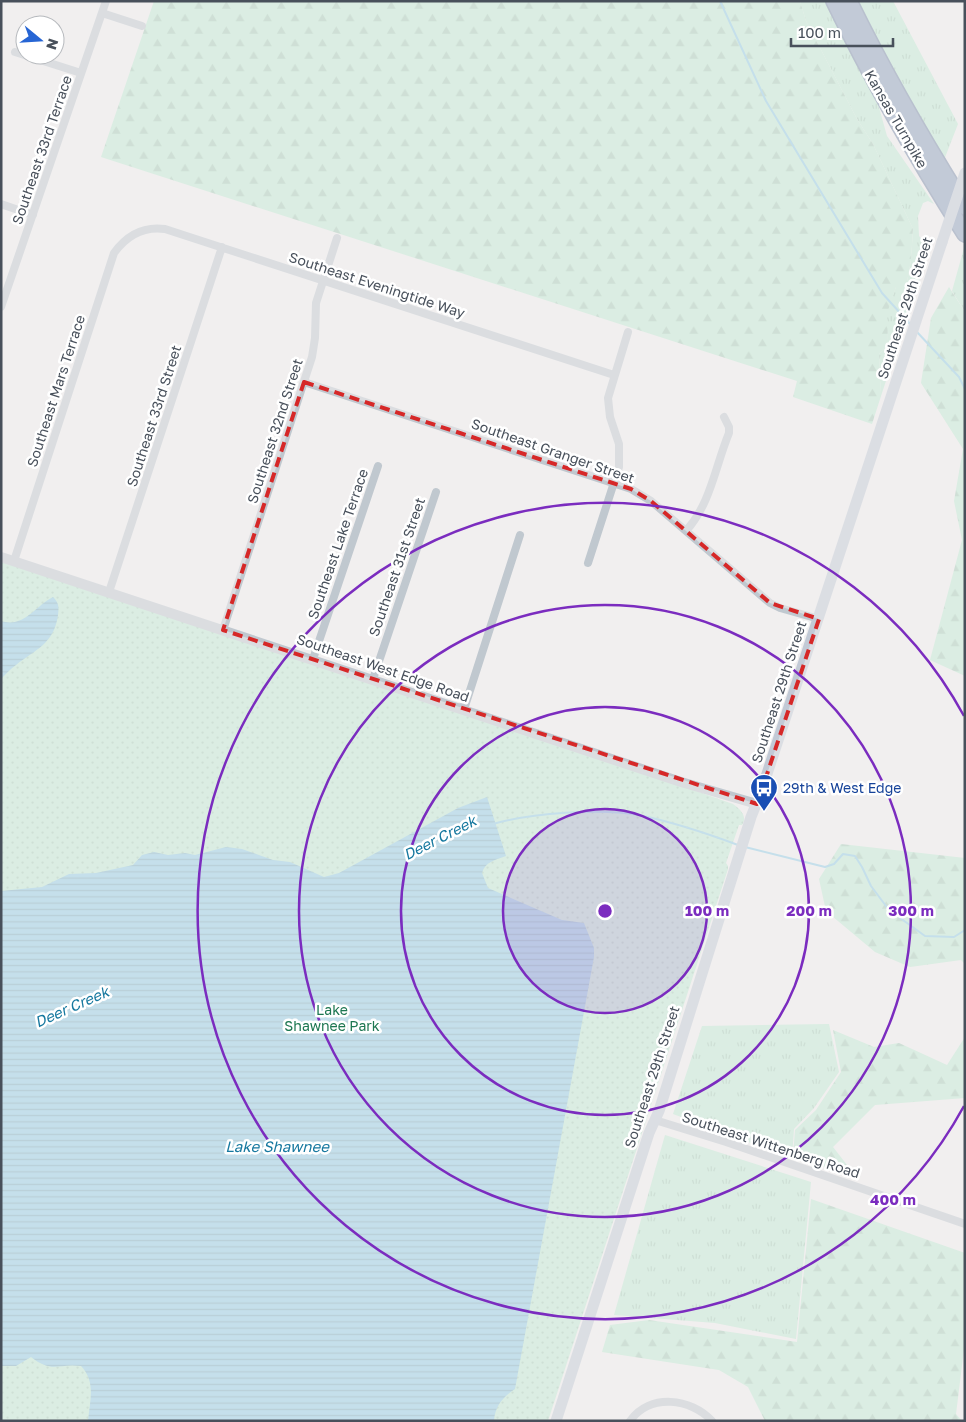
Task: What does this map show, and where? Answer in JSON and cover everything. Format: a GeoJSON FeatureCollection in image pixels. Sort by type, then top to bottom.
{"type":"FeatureCollection","features":[{"type":"Feature","properties":{"kind":"highway","name":"Kansas Turnpike"},"geometry":{"type":"LineString","coordinates":[[834,1],[878,89],[965,234]]}},
{"type":"Feature","properties":{"kind":"highway","name":"Kansas Turnpike"},"geometry":{"type":"LineString","coordinates":[[850,1],[871,46],[903,106],[965,207]]}},
{"type":"Feature","properties":{"kind":"main road","name":"Southeast 29th Street"},"geometry":{"type":"LineString","coordinates":[[556,1421],[748,828],[819,619],[965,172]]}},
{"type":"Feature","properties":{"kind":"street","name":"Southeast 33rd Terrace"},"geometry":{"type":"LineString","coordinates":[[1,307],[106,1]]}},
{"type":"Feature","properties":{"kind":"street"},"geometry":{"type":"LineString","coordinates":[[102,13],[142,26]]}},
{"type":"Feature","properties":{"kind":"street"},"geometry":{"type":"LineString","coordinates":[[56,65],[81,73]]}},
{"type":"Feature","properties":{"kind":"street"},"geometry":{"type":"LineString","coordinates":[[1,204],[33,215]]}},
{"type":"Feature","properties":{"kind":"street","name":"Southeast Eveningtide Way"},"geometry":{"type":"LineString","coordinates":[[132,235],[144,230],[160,229],[222,247],[614,375]]}},
{"type":"Feature","properties":{"kind":"street","name":"Southeast Mars Terrace"},"geometry":{"type":"LineString","coordinates":[[14,561],[114,253],[132,235]]}},
{"type":"Feature","properties":{"kind":"street","name":"Southeast 32nd Street"},"geometry":{"type":"LineString","coordinates":[[223,630],[314,350],[316,303],[337,238]]}},
{"type":"Feature","properties":{"kind":"street","name":"Southeast 33rd Street"},"geometry":{"type":"LineString","coordinates":[[109,592],[222,247]]}},
{"type":"Feature","properties":{"kind":"street"},"geometry":{"type":"LineString","coordinates":[[588,563],[619,467],[620,454],[617,437],[608,407],[609,392],[628,332]]}},
{"type":"Feature","properties":{"kind":"street","name":"Southeast Granger Street"},"geometry":{"type":"LineString","coordinates":[[304,382],[631,489],[651,501],[770,603],[780,608],[819,619]]}},
{"type":"Feature","properties":{"kind":"street"},"geometry":{"type":"LineString","coordinates":[[686,531],[697,517],[708,496],[729,433],[729,427],[724,417]]}},
{"type":"Feature","properties":{"kind":"street","name":"Southeast Lake Terrace"},"geometry":{"type":"LineString","coordinates":[[313,659],[378,466]]}},
{"type":"Feature","properties":{"kind":"street","name":"Southeast 31st Street"},"geometry":{"type":"LineString","coordinates":[[373,679],[436,492]]}},
{"type":"Feature","properties":{"kind":"street"},"geometry":{"type":"LineString","coordinates":[[458,708],[465,706],[520,535]]}},
{"type":"Feature","properties":{"kind":"street","name":"Southeast West Edge Road"},"geometry":{"type":"LineString","coordinates":[[1,557],[681,782],[757,804]]}},
{"type":"Feature","properties":{"kind":"street","name":"Southeast Wittenberg Road"},"geometry":{"type":"LineString","coordinates":[[655,1120],[726,1142],[965,1224]]}},
{"type":"Feature","properties":{"kind":"street"},"geometry":{"type":"LineString","coordinates":[[630,1421],[639,1412],[654,1404],[664,1402],[680,1402],[703,1412],[712,1421]]}},
{"type":"Feature","properties":{"kind":"highlighted area"},"geometry":{"type":"Polygon","coordinates":[[[304,382],[631,489],[651,501],[770,603],[819,619],[757,804],[223,630],[304,382]]]}},
{"type":"Feature","properties":{"kind":"green space"},"geometry":{"type":"Polygon","coordinates":[[[154,1],[800,1],[806,21],[857,119],[873,144],[913,229],[911,260],[906,287],[896,287],[887,313],[888,344],[879,354],[881,396],[872,424],[793,397],[797,381],[101,157],[154,1]]]}},
{"type":"Feature","properties":{"kind":"green space"},"geometry":{"type":"Polygon","coordinates":[[[800,1],[826,1],[878,104],[887,136],[934,204],[928,201],[923,203],[918,216],[919,236],[930,249],[881,396],[879,354],[888,344],[886,313],[896,287],[906,287],[911,260],[913,229],[873,144],[857,119],[806,21],[800,1]]]}},
{"type":"Feature","properties":{"kind":"green space"},"geometry":{"type":"Polygon","coordinates":[[[857,1],[893,1],[958,124],[944,160],[896,81],[857,1]]]}},
{"type":"Feature","properties":{"kind":"green space"},"geometry":{"type":"Polygon","coordinates":[[[965,249],[965,312],[952,291],[965,249]]]}},
{"type":"Feature","properties":{"kind":"green space"},"geometry":{"type":"Polygon","coordinates":[[[949,287],[965,312],[965,676],[930,660],[962,540],[954,501],[963,449],[921,383],[931,318],[949,287]]]}},
{"type":"Feature","properties":{"kind":"green space","name":"Lake Shawnee"},"geometry":{"type":"Polygon","coordinates":[[[1,561],[633,769],[733,804],[744,816],[744,822],[742,825],[739,825],[726,863],[728,869],[548,1421],[1,1421],[1,561]]]}},
{"type":"Feature","properties":{"kind":"green space"},"geometry":{"type":"Polygon","coordinates":[[[841,844],[965,858],[965,964],[961,960],[910,967],[875,952],[826,911],[819,879],[841,844]]]}},
{"type":"Feature","properties":{"kind":"green space"},"geometry":{"type":"Polygon","coordinates":[[[829,1024],[839,1072],[814,1108],[794,1129],[792,1158],[673,1114],[702,1026],[829,1024]]]}},
{"type":"Feature","properties":{"kind":"green space"},"geometry":{"type":"Polygon","coordinates":[[[833,1030],[874,1047],[899,1043],[947,1065],[965,1037],[965,1098],[875,1105],[833,1147],[858,1179],[793,1156],[795,1130],[816,1110],[841,1072],[833,1030]]]}},
{"type":"Feature","properties":{"kind":"green space"},"geometry":{"type":"Polygon","coordinates":[[[665,1135],[811,1182],[796,1339],[715,1323],[614,1315],[665,1135]]]}},
{"type":"Feature","properties":{"kind":"green space"},"geometry":{"type":"Polygon","coordinates":[[[811,1199],[965,1253],[965,1341],[956,1414],[962,1421],[765,1421],[748,1387],[719,1370],[602,1352],[610,1325],[649,1320],[797,1342],[811,1199]]]}},
{"type":"Feature","properties":{"kind":"water"},"geometry":{"type":"Polygon","coordinates":[[[53,597],[57,603],[58,615],[53,633],[43,645],[12,668],[1,679],[1,621],[16,622],[23,619],[53,597]]]}},
{"type":"Feature","properties":{"kind":"water","name":"Lake Shawnee"},"geometry":{"type":"Polygon","coordinates":[[[487,797],[506,856],[491,862],[483,869],[482,873],[488,888],[562,920],[584,923],[594,948],[594,957],[515,1389],[500,1402],[494,1421],[88,1421],[91,1392],[89,1378],[81,1366],[50,1367],[31,1357],[16,1366],[1,1366],[1,891],[42,887],[69,874],[96,873],[133,865],[142,855],[154,852],[168,855],[185,853],[195,855],[226,847],[242,849],[273,860],[290,862],[324,877],[339,873],[458,808],[487,797]]]}},
{"type":"Feature","properties":{"kind":"waterway"},"geometry":{"type":"LineString","coordinates":[[720,1],[766,101],[882,293],[911,325]]}},
{"type":"Feature","properties":{"kind":"waterway"},"geometry":{"type":"LineString","coordinates":[[917,332],[959,377],[965,389]]}},
{"type":"Feature","properties":{"kind":"waterway","name":"Deer Creek"},"geometry":{"type":"LineString","coordinates":[[493,824],[546,814],[623,813],[676,824],[738,845]]}},
{"type":"Feature","properties":{"kind":"waterway","name":"Deer Creek"},"geometry":{"type":"LineString","coordinates":[[745,847],[825,867],[834,864],[843,854],[855,856],[871,886],[889,910],[925,936],[954,937],[965,930]]}},
{"type":"Feature","properties":{"kind":"place","name":"29th & West Edge"},"geometry":{"type":"Point","coordinates":[764,812]}},
{"type":"Feature","properties":{"kind":"park label","name":"Lake Shawnee Park"},"geometry":{"type":"Point","coordinates":[332,1018]}}]}
